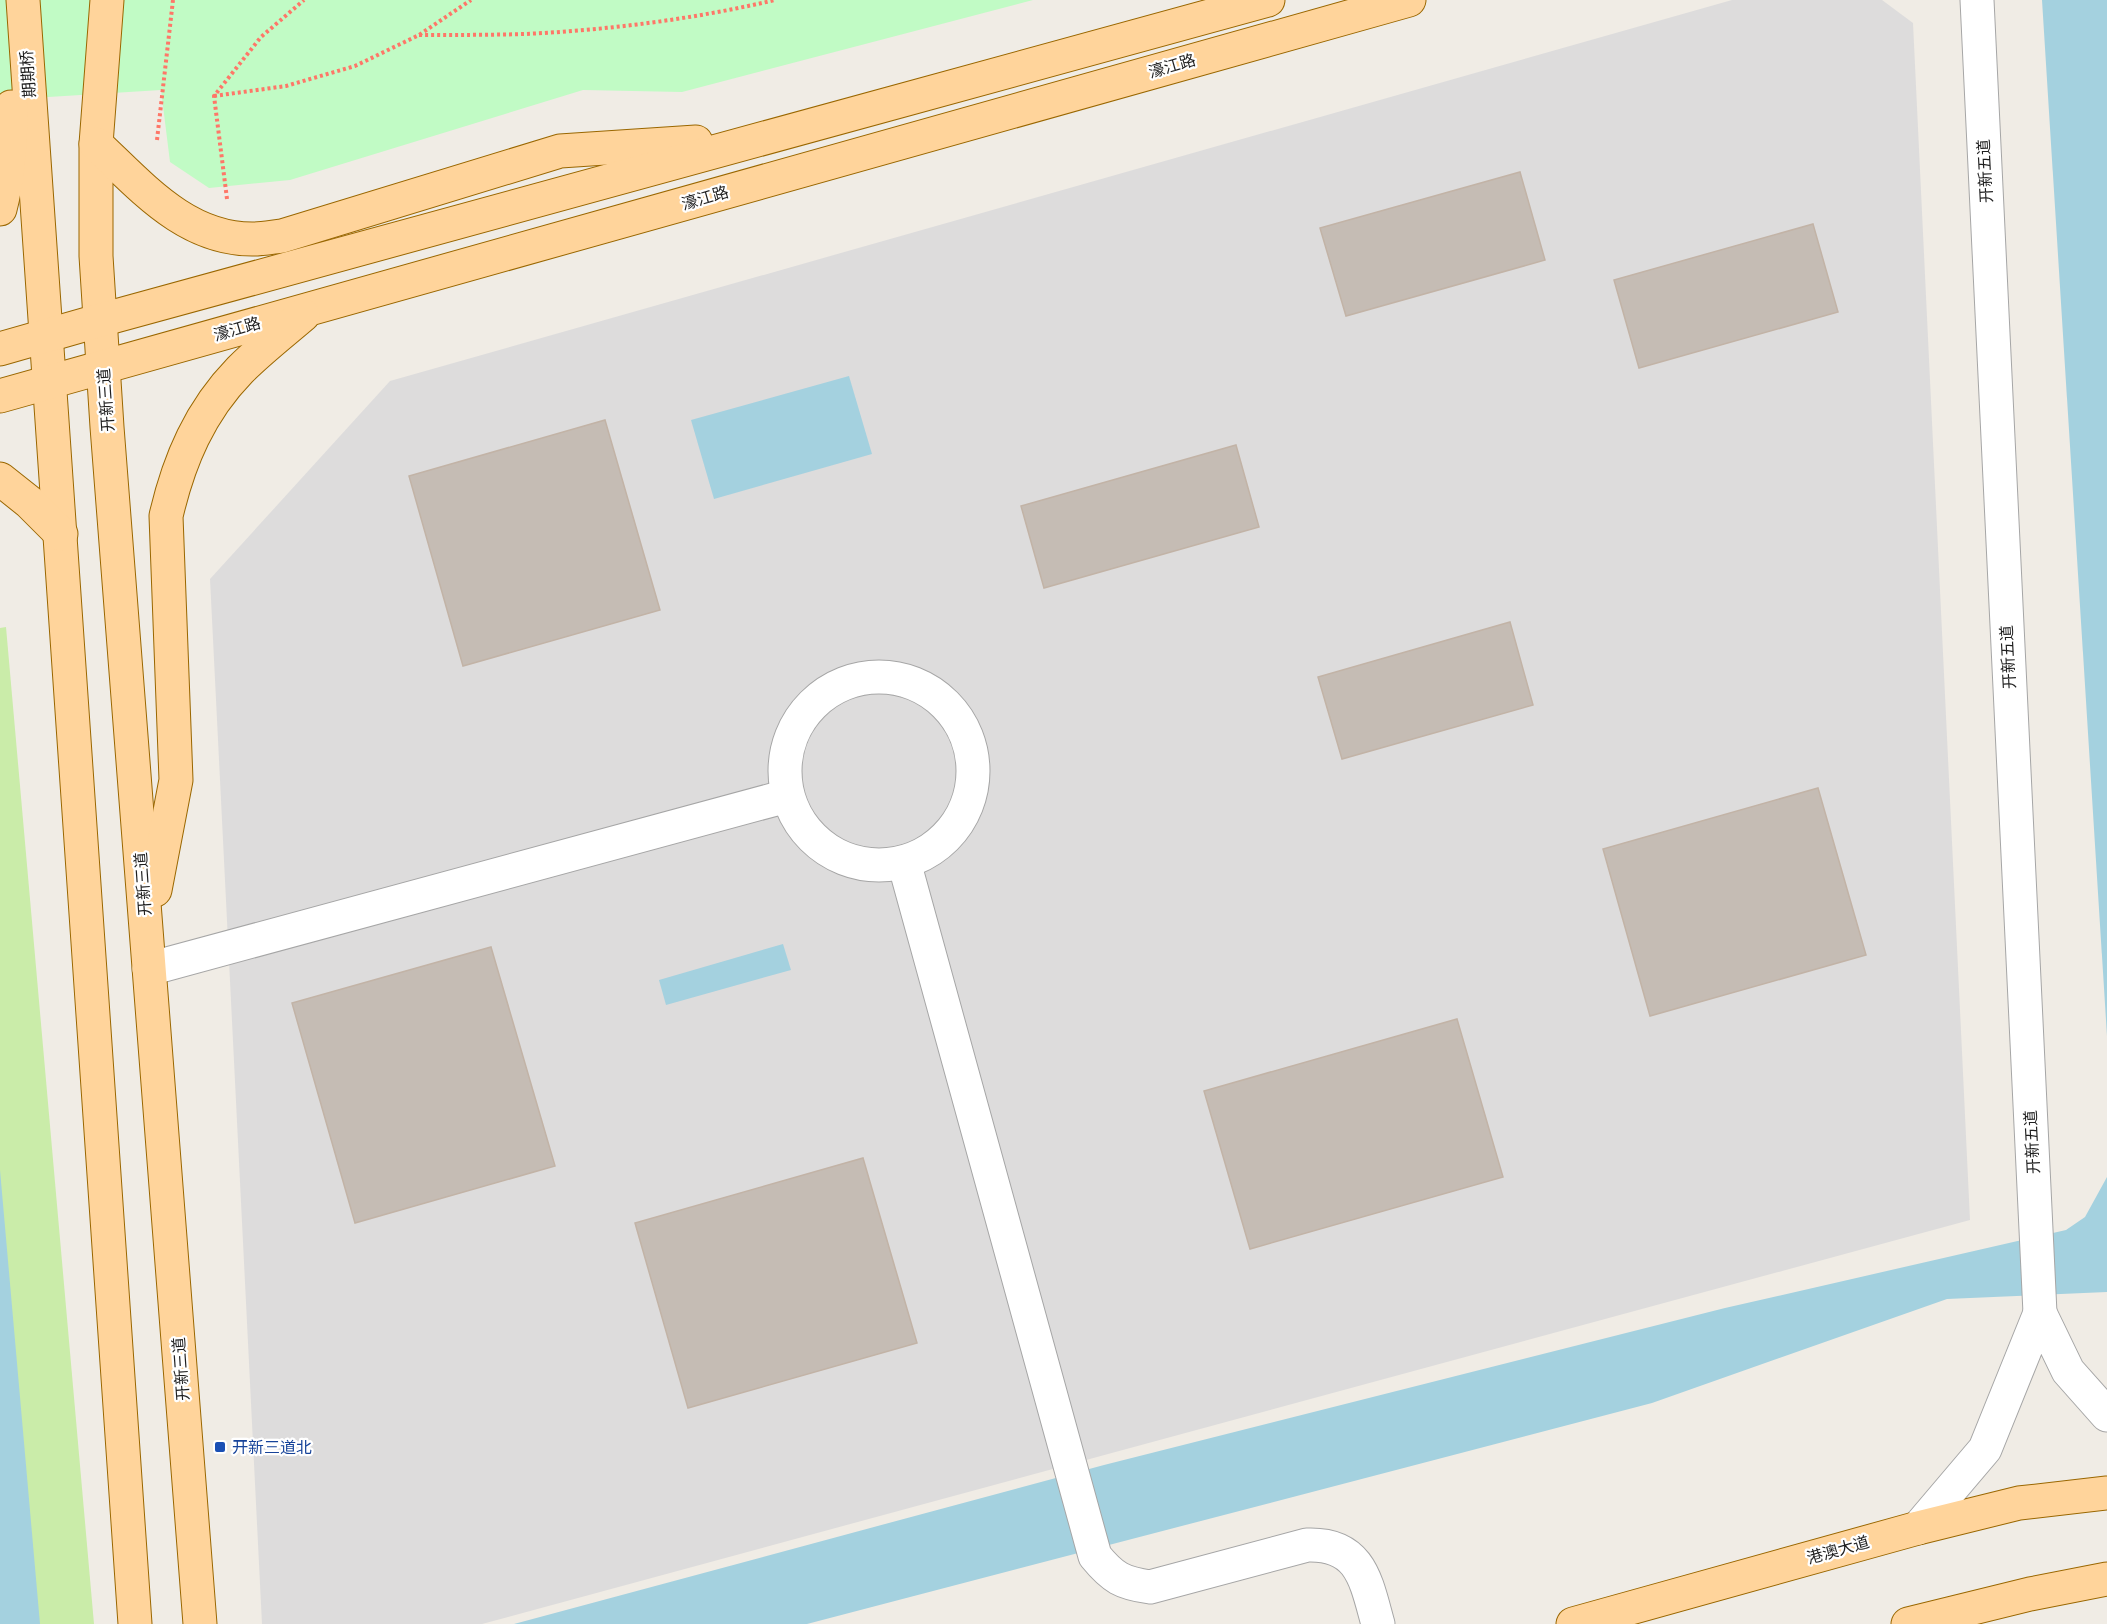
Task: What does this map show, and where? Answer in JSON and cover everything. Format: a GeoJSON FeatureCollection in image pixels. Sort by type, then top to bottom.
{"type":"FeatureCollection","features":[{"type":"Feature","properties":{"kind":"main road"},"geometry":{"type":"LineString","coordinates":[[12,0],[22,149],[47,336],[135,1624]]}},
{"type":"Feature","properties":{"kind":"main road","name":"期期桥"},"geometry":{"type":"LineString","coordinates":[[22,0],[22,149]]}},
{"type":"Feature","properties":{"kind":"main road"},"geometry":{"type":"LineString","coordinates":[[106,0],[96,144],[175,216],[199,229],[225,237],[254,240],[282,236],[560,151],[770,137]]}},
{"type":"Feature","properties":{"kind":"main road"},"geometry":{"type":"LineString","coordinates":[[0,350],[100,320],[1268,0]]}},
{"type":"Feature","properties":{"kind":"main road","name":"濠江路"},"geometry":{"type":"LineString","coordinates":[[0,396],[1409,0]]}},
{"type":"Feature","properties":{"kind":"main road","name":"开新三道"},"geometry":{"type":"LineString","coordinates":[[96,144],[96,256],[100,320],[200,1624]]}},
{"type":"Feature","properties":{"kind":"main road"},"geometry":{"type":"LineString","coordinates":[[0,209],[7,183],[22,149]]}},
{"type":"Feature","properties":{"kind":"main road"},"geometry":{"type":"LineString","coordinates":[[147,933],[176,780],[166,516],[174,483],[185,451],[200,421],[219,394],[241,369],[310,308]]}},
{"type":"Feature","properties":{"kind":"main road"},"geometry":{"type":"LineString","coordinates":[[0,479],[29,502],[61,534]]}},
{"type":"Feature","properties":{"kind":"main road","name":"港澳大道"},"geometry":{"type":"LineString","coordinates":[[1573,1624],[1918,1528],[2019,1503],[2107,1493]]}},
{"type":"Feature","properties":{"kind":"main road"},"geometry":{"type":"LineString","coordinates":[[1908,1624],[2030,1594],[2107,1579]]}},
{"type":"Feature","properties":{"kind":"street","name":"开新五道"},"geometry":{"type":"LineString","coordinates":[[1977,0],[2040,1313]]}},
{"type":"Feature","properties":{"kind":"street"},"geometry":{"type":"LineString","coordinates":[[889,677],[914,684],[936,696],[954,715],[967,738],[973,764],[971,789],[963,814],[948,835],[928,851],[904,861],[879,865],[855,862],[832,853],[812,838],[797,818],[787,796],[784,770],[788,744],[798,720],[816,701],[838,687],[862,678],[889,677]]}},
{"type":"Feature","properties":{"kind":"street"},"geometry":{"type":"LineString","coordinates":[[149,969],[787,796]]}},
{"type":"Feature","properties":{"kind":"street"},"geometry":{"type":"LineString","coordinates":[[904,861],[1095,1556],[1109,1574],[1128,1584],[1150,1587],[1307,1545],[1321,1544],[1348,1555],[1358,1566],[1366,1578],[1378,1624]]}},
{"type":"Feature","properties":{"kind":"street"},"geometry":{"type":"LineString","coordinates":[[2040,1313],[2068,1371],[2107,1415]]}},
{"type":"Feature","properties":{"kind":"street"},"geometry":{"type":"LineString","coordinates":[[1918,1528],[1985,1449],[2040,1313]]}},
{"type":"Feature","properties":{"kind":"path"},"geometry":{"type":"LineString","coordinates":[[157,140],[173,0]]}},
{"type":"Feature","properties":{"kind":"path"},"geometry":{"type":"LineString","coordinates":[[228,203],[214,96],[261,37],[304,0]]}},
{"type":"Feature","properties":{"kind":"path"},"geometry":{"type":"LineString","coordinates":[[214,96],[296,83],[355,66],[419,35],[471,0]]}},
{"type":"Feature","properties":{"kind":"path"},"geometry":{"type":"LineString","coordinates":[[419,35],[526,34],[632,25],[738,9],[775,0]]}},
{"type":"Feature","properties":{"kind":"shaded area"},"geometry":{"type":"Polygon","coordinates":[[[1732,0],[1882,0],[1913,23],[1970,1220],[482,1624],[262,1624],[210,579],[390,381],[1732,0]]]}},
{"type":"Feature","properties":{"kind":"green space"},"geometry":{"type":"Polygon","coordinates":[[[0,0],[1033,0],[682,92],[583,90],[290,180],[209,188],[170,162],[161,90],[0,100],[0,0]]]}},
{"type":"Feature","properties":{"kind":"green space"},"geometry":{"type":"Polygon","coordinates":[[[6,627],[94,1624],[0,1624],[0,628],[6,627]]]}},
{"type":"Feature","properties":{"kind":"water"},"geometry":{"type":"Polygon","coordinates":[[[2042,0],[2107,0],[2107,1036],[2042,0]]]}},
{"type":"Feature","properties":{"kind":"water"},"geometry":{"type":"Polygon","coordinates":[[[849,376],[872,454],[714,499],[691,420],[849,376]]]}},
{"type":"Feature","properties":{"kind":"water"},"geometry":{"type":"Polygon","coordinates":[[[783,944],[791,970],[666,1005],[659,980],[783,944]]]}},
{"type":"Feature","properties":{"kind":"water"},"geometry":{"type":"Polygon","coordinates":[[[0,1170],[40,1624],[0,1624],[0,1170]]]}},
{"type":"Feature","properties":{"kind":"water"},"geometry":{"type":"Polygon","coordinates":[[[2107,1177],[2107,1292],[1947,1299],[1652,1403],[807,1624],[514,1624],[1104,1465],[1725,1308],[2066,1230],[2085,1217],[2107,1177]]]}},
{"type":"Feature","properties":{"kind":"building"},"geometry":{"type":"Polygon","coordinates":[[[1520,172],[1545,260],[1346,316],[1320,228],[1520,172]]]}},
{"type":"Feature","properties":{"kind":"building"},"geometry":{"type":"Polygon","coordinates":[[[1813,224],[1838,312],[1639,368],[1614,280],[1813,224]]]}},
{"type":"Feature","properties":{"kind":"building"},"geometry":{"type":"Polygon","coordinates":[[[605,420],[660,610],[463,666],[409,476],[605,420]]]}},
{"type":"Feature","properties":{"kind":"building"},"geometry":{"type":"Polygon","coordinates":[[[1236,445],[1259,527],[1044,588],[1021,506],[1236,445]]]}},
{"type":"Feature","properties":{"kind":"building"},"geometry":{"type":"Polygon","coordinates":[[[1510,622],[1533,705],[1342,759],[1318,677],[1510,622]]]}},
{"type":"Feature","properties":{"kind":"building"},"geometry":{"type":"Polygon","coordinates":[[[1818,788],[1866,955],[1650,1016],[1603,849],[1818,788]]]}},
{"type":"Feature","properties":{"kind":"building"},"geometry":{"type":"Polygon","coordinates":[[[491,947],[555,1166],[355,1223],[292,1003],[491,947]]]}},
{"type":"Feature","properties":{"kind":"building"},"geometry":{"type":"Polygon","coordinates":[[[1457,1019],[1503,1177],[1250,1249],[1204,1091],[1457,1019]]]}},
{"type":"Feature","properties":{"kind":"building"},"geometry":{"type":"Polygon","coordinates":[[[863,1158],[917,1343],[688,1408],[635,1223],[863,1158]]]}},
{"type":"Feature","properties":{"kind":"place","name":"开新三道北"},"geometry":{"type":"Point","coordinates":[220,1447]}}]}
